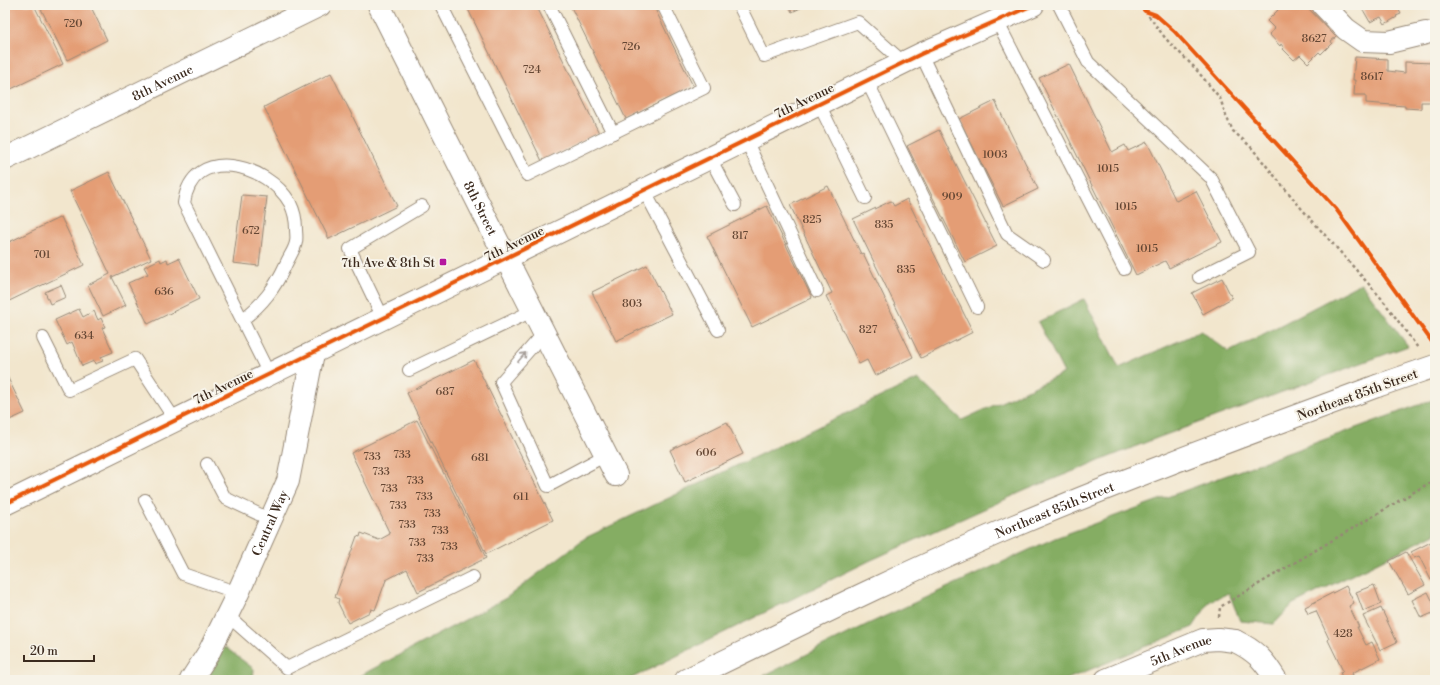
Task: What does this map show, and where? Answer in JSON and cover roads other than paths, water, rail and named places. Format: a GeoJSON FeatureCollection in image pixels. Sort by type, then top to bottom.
{"type":"FeatureCollection","features":[{"type":"Feature","properties":{"kind":"street","name":"8th Avenue"},"geometry":{"type":"LineString","coordinates":[[5,159],[320,5]]}},
{"type":"Feature","properties":{"kind":"street","name":"8th Street"},"geometry":{"type":"LineString","coordinates":[[379,5],[616,475]]}},
{"type":"Feature","properties":{"kind":"street","name":"7th Avenue"},"geometry":{"type":"LineString","coordinates":[[5,504],[913,58],[1033,5]]}},
{"type":"Feature","properties":{"kind":"street"},"geometry":{"type":"LineString","coordinates":[[1323,5],[1346,29],[1363,41],[1389,42],[1426,33]]}},
{"type":"Feature","properties":{"kind":"street","name":"Central Way"},"geometry":{"type":"LineString","coordinates":[[191,680],[210,652],[288,481],[313,353]]}},
{"type":"Feature","properties":{"kind":"street","name":"Northeast 85th Street"},"geometry":{"type":"LineString","coordinates":[[686,680],[903,575],[1013,526],[1123,481],[1377,386],[1428,360]]}},
{"type":"Feature","properties":{"kind":"street","name":"5th Avenue"},"geometry":{"type":"LineString","coordinates":[[1106,680],[1203,640],[1218,639],[1235,641],[1248,647],[1264,662],[1276,680]]}},
{"type":"Feature","properties":{"kind":"lane"},"geometry":{"type":"LineString","coordinates":[[441,5],[527,175],[704,88],[663,5]]}},
{"type":"Feature","properties":{"kind":"lane"},"geometry":{"type":"LineString","coordinates":[[549,5],[613,133]]}},
{"type":"Feature","properties":{"kind":"lane"},"geometry":{"type":"LineString","coordinates":[[739,5],[764,56],[858,22],[913,58],[1008,234],[1044,260]]}},
{"type":"Feature","properties":{"kind":"lane"},"geometry":{"type":"LineString","coordinates":[[1059,5],[1088,62],[1211,178],[1249,252],[1199,277]]}},
{"type":"Feature","properties":{"kind":"lane"},"geometry":{"type":"LineString","coordinates":[[997,21],[1124,269]]}},
{"type":"Feature","properties":{"kind":"lane"},"geometry":{"type":"LineString","coordinates":[[866,81],[977,307]]}},
{"type":"Feature","properties":{"kind":"lane"},"geometry":{"type":"LineString","coordinates":[[819,104],[865,198]]}},
{"type":"Feature","properties":{"kind":"lane"},"geometry":{"type":"LineString","coordinates":[[746,140],[817,291]]}},
{"type":"Feature","properties":{"kind":"lane"},"geometry":{"type":"LineString","coordinates":[[710,158],[735,205]]}},
{"type":"Feature","properties":{"kind":"lane"},"geometry":{"type":"LineString","coordinates":[[242,320],[257,308],[273,290],[296,242],[296,220],[290,203],[274,185],[259,174],[229,165],[213,166],[200,172],[191,181],[184,203],[242,320],[269,374]]}},
{"type":"Feature","properties":{"kind":"lane"},"geometry":{"type":"LineString","coordinates":[[644,190],[718,330]]}},
{"type":"Feature","properties":{"kind":"lane"},"geometry":{"type":"LineString","coordinates":[[383,318],[350,249],[422,206]]}},
{"type":"Feature","properties":{"kind":"lane"},"geometry":{"type":"LineString","coordinates":[[409,370],[532,310]]}},
{"type":"Feature","properties":{"kind":"lane"},"geometry":{"type":"LineString","coordinates":[[544,333],[501,382],[548,486],[606,455]]}},
{"type":"Feature","properties":{"kind":"lane"},"geometry":{"type":"LineString","coordinates":[[43,338],[69,390],[135,359],[175,420]]}},
{"type":"Feature","properties":{"kind":"lane"},"geometry":{"type":"LineString","coordinates":[[207,464],[225,498],[271,520]]}},
{"type":"Feature","properties":{"kind":"lane"},"geometry":{"type":"LineString","coordinates":[[145,500],[183,574],[238,593]]}},
{"type":"Feature","properties":{"kind":"lane"},"geometry":{"type":"LineString","coordinates":[[227,615],[287,668],[473,577]]}},
{"type":"Feature","properties":{"kind":"place","name":"7th Ave & 8th St"},"geometry":{"type":"Point","coordinates":[443,262]}}]}
